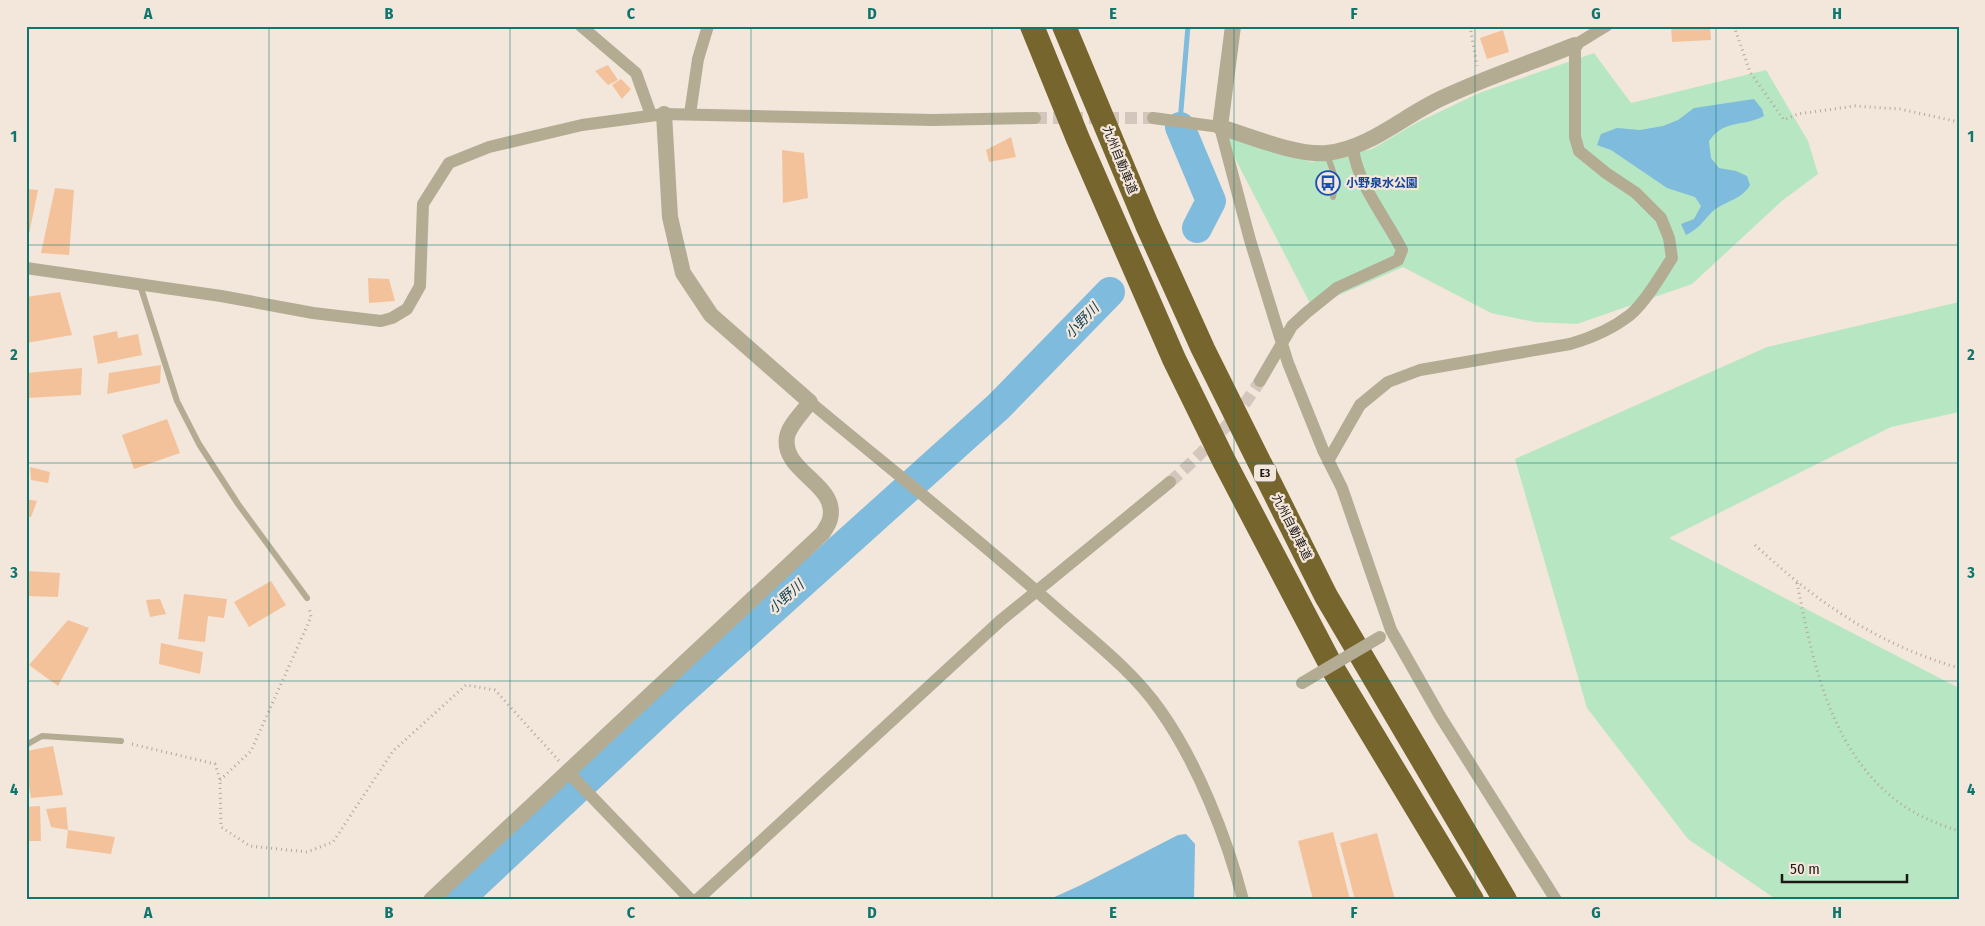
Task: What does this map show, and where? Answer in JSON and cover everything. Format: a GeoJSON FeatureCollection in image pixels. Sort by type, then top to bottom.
{"type":"FeatureCollection","features":[{"type":"Feature","properties":{"kind":"highway","name":"E3"},"geometry":{"type":"LineString","coordinates":[[1032,26],[1078,139],[1174,359],[1224,460],[1333,669],[1472,900]]}},
{"type":"Feature","properties":{"kind":"highway","name":"九州自動車道"},"geometry":{"type":"LineString","coordinates":[[1064,26],[1147,225],[1199,340],[1326,596],[1505,900]]}},
{"type":"Feature","properties":{"kind":"street"},"geometry":{"type":"LineString","coordinates":[[581,26],[636,73],[657,115],[670,217],[683,273],[711,315],[810,402],[1036,591],[1122,667],[1160,709],[1188,756],[1214,814],[1238,880],[1243,900]]}},
{"type":"Feature","properties":{"kind":"street"},"geometry":{"type":"LineString","coordinates":[[690,114],[698,59],[708,26]]}},
{"type":"Feature","properties":{"kind":"street"},"geometry":{"type":"LineString","coordinates":[[1233,26],[1220,127],[1250,240],[1288,363],[1328,461],[1345,497],[1386,634],[1556,900]]}},
{"type":"Feature","properties":{"kind":"street"},"geometry":{"type":"LineString","coordinates":[[1153,118],[1220,127],[1305,153],[1326,153],[1353,148],[1438,100],[1575,45],[1606,26]]}},
{"type":"Feature","properties":{"kind":"street"},"geometry":{"type":"LineString","coordinates":[[1328,461],[1360,405],[1388,382],[1420,370],[1570,344],[1591,338],[1631,315],[1654,286],[1672,258],[1669,238],[1661,218],[1636,193],[1606,173],[1579,151],[1574,123],[1575,45]]}},
{"type":"Feature","properties":{"kind":"street"},"geometry":{"type":"LineString","coordinates":[[26,268],[221,296],[312,313],[381,321],[392,318],[407,309],[420,286],[424,204],[449,163],[489,147],[582,124],[657,115],[690,114],[933,120],[1035,118]]}},
{"type":"Feature","properties":{"kind":"street"},"geometry":{"type":"LineString","coordinates":[[1260,381],[1292,326],[1337,288],[1398,260],[1402,250],[1362,182],[1355,163],[1353,148]]}},
{"type":"Feature","properties":{"kind":"street"},"geometry":{"type":"LineString","coordinates":[[431,900],[571,774],[823,533],[830,519],[830,506],[826,495],[791,459],[786,446],[787,436],[792,426],[810,402]]}},
{"type":"Feature","properties":{"kind":"street"},"geometry":{"type":"LineString","coordinates":[[697,900],[1000,621],[1170,482]]}},
{"type":"Feature","properties":{"kind":"street"},"geometry":{"type":"LineString","coordinates":[[1302,683],[1386,634]]}},
{"type":"Feature","properties":{"kind":"street"},"geometry":{"type":"LineString","coordinates":[[571,774],[691,900]]}},
{"type":"Feature","properties":{"kind":"lane"},"geometry":{"type":"LineString","coordinates":[[1326,153],[1336,180],[1333,197]]}},
{"type":"Feature","properties":{"kind":"lane"},"geometry":{"type":"LineString","coordinates":[[140,284],[177,401],[199,444],[238,504],[307,598]]}},
{"type":"Feature","properties":{"kind":"lane"},"geometry":{"type":"LineString","coordinates":[[26,745],[42,736],[121,741]]}},
{"type":"Feature","properties":{"kind":"path"},"geometry":{"type":"LineString","coordinates":[[1470,26],[1480,82]]}},
{"type":"Feature","properties":{"kind":"path"},"geometry":{"type":"LineString","coordinates":[[1734,26],[1750,72],[1784,120],[1798,114],[1855,106],[1900,109],[1959,122]]}},
{"type":"Feature","properties":{"kind":"path"},"geometry":{"type":"LineString","coordinates":[[1755,545],[1797,582],[1832,609],[1893,644],[1959,668]]}},
{"type":"Feature","properties":{"kind":"path"},"geometry":{"type":"LineString","coordinates":[[1797,582],[1811,652],[1837,726],[1855,758],[1878,785],[1904,806],[1936,823],[1959,831]]}},
{"type":"Feature","properties":{"kind":"path"},"geometry":{"type":"LineString","coordinates":[[220,780],[251,751],[311,617],[307,598]]}},
{"type":"Feature","properties":{"kind":"path"},"geometry":{"type":"LineString","coordinates":[[121,741],[215,764],[220,780],[222,826],[250,846],[307,852],[333,842],[393,751],[466,685],[495,690],[571,774]]}},
{"type":"Feature","properties":{"kind":"green space"},"geometry":{"type":"Polygon","coordinates":[[[1594,53],[1631,103],[1766,70],[1808,141],[1818,174],[1783,200],[1692,284],[1577,324],[1535,322],[1491,313],[1403,267],[1312,307],[1224,137],[1312,162],[1372,149],[1416,123],[1479,93],[1594,53]]]}},
{"type":"Feature","properties":{"kind":"green space"},"geometry":{"type":"Polygon","coordinates":[[[1959,302],[1959,412],[1891,427],[1669,538],[1959,688],[1959,900],[1777,900],[1688,839],[1587,708],[1515,459],[1767,347],[1959,302]]]}},
{"type":"Feature","properties":{"kind":"water"},"geometry":{"type":"Polygon","coordinates":[[[1754,99],[1762,109],[1764,116],[1756,120],[1728,126],[1715,134],[1709,141],[1711,158],[1719,168],[1736,171],[1747,176],[1750,185],[1738,197],[1717,208],[1698,227],[1686,235],[1681,224],[1694,219],[1701,206],[1695,197],[1667,188],[1611,150],[1597,145],[1601,134],[1617,128],[1640,130],[1663,126],[1678,120],[1694,108],[1754,99]]]}},
{"type":"Feature","properties":{"kind":"water"},"geometry":{"type":"Polygon","coordinates":[[[1186,834],[1195,844],[1194,900],[1048,900],[1178,835],[1186,834]]]}},
{"type":"Feature","properties":{"kind":"building"},"geometry":{"type":"Polygon","coordinates":[[[1671,26],[1710,26],[1711,40],[1672,42],[1671,26]]]}},
{"type":"Feature","properties":{"kind":"building"},"geometry":{"type":"Polygon","coordinates":[[[1503,30],[1509,52],[1487,59],[1480,38],[1503,30]]]}},
{"type":"Feature","properties":{"kind":"building"},"geometry":{"type":"Polygon","coordinates":[[[608,65],[618,80],[608,85],[595,71],[608,65]]]}},
{"type":"Feature","properties":{"kind":"building"},"geometry":{"type":"Polygon","coordinates":[[[621,79],[631,89],[622,99],[612,85],[621,79]]]}},
{"type":"Feature","properties":{"kind":"building"},"geometry":{"type":"Polygon","coordinates":[[[1011,137],[1016,157],[989,162],[986,150],[1011,137]]]}},
{"type":"Feature","properties":{"kind":"building"},"geometry":{"type":"Polygon","coordinates":[[[782,150],[804,153],[808,198],[783,203],[782,150]]]}},
{"type":"Feature","properties":{"kind":"building"},"geometry":{"type":"Polygon","coordinates":[[[55,188],[74,190],[69,255],[41,253],[55,188]]]}},
{"type":"Feature","properties":{"kind":"building"},"geometry":{"type":"Polygon","coordinates":[[[26,189],[38,190],[27,244],[26,244],[26,189]]]}},
{"type":"Feature","properties":{"kind":"building"},"geometry":{"type":"Polygon","coordinates":[[[368,278],[389,279],[395,301],[369,303],[368,278]]]}},
{"type":"Feature","properties":{"kind":"building"},"geometry":{"type":"Polygon","coordinates":[[[60,292],[72,335],[26,343],[26,297],[60,292]]]}},
{"type":"Feature","properties":{"kind":"building"},"geometry":{"type":"Polygon","coordinates":[[[117,331],[118,338],[138,334],[142,355],[98,364],[93,336],[117,331]]]}},
{"type":"Feature","properties":{"kind":"building"},"geometry":{"type":"Polygon","coordinates":[[[161,365],[160,383],[107,394],[109,373],[161,365]]]}},
{"type":"Feature","properties":{"kind":"building"},"geometry":{"type":"Polygon","coordinates":[[[82,368],[81,395],[26,398],[26,373],[82,368]]]}},
{"type":"Feature","properties":{"kind":"building"},"geometry":{"type":"Polygon","coordinates":[[[167,419],[180,453],[134,469],[122,435],[167,419]]]}},
{"type":"Feature","properties":{"kind":"building"},"geometry":{"type":"Polygon","coordinates":[[[30,467],[50,472],[48,483],[31,480],[30,467]]]}},
{"type":"Feature","properties":{"kind":"building"},"geometry":{"type":"Polygon","coordinates":[[[26,499],[37,501],[31,517],[26,517],[26,499]]]}},
{"type":"Feature","properties":{"kind":"building"},"geometry":{"type":"Polygon","coordinates":[[[26,571],[60,573],[58,597],[26,596],[26,571]]]}},
{"type":"Feature","properties":{"kind":"building"},"geometry":{"type":"Polygon","coordinates":[[[271,581],[286,605],[249,627],[234,602],[271,581]]]}},
{"type":"Feature","properties":{"kind":"building"},"geometry":{"type":"Polygon","coordinates":[[[184,594],[227,599],[224,618],[208,616],[205,642],[178,639],[184,594]]]}},
{"type":"Feature","properties":{"kind":"building"},"geometry":{"type":"Polygon","coordinates":[[[160,599],[166,614],[150,617],[146,600],[160,599]]]}},
{"type":"Feature","properties":{"kind":"building"},"geometry":{"type":"Polygon","coordinates":[[[68,620],[89,628],[58,686],[29,665],[68,620]]]}},
{"type":"Feature","properties":{"kind":"building"},"geometry":{"type":"Polygon","coordinates":[[[161,643],[203,652],[200,674],[159,664],[161,643]]]}},
{"type":"Feature","properties":{"kind":"building"},"geometry":{"type":"Polygon","coordinates":[[[53,746],[63,795],[31,798],[26,770],[26,751],[53,746]]]}},
{"type":"Feature","properties":{"kind":"building"},"geometry":{"type":"Polygon","coordinates":[[[40,806],[41,841],[26,841],[26,807],[40,806]]]}},
{"type":"Feature","properties":{"kind":"building"},"geometry":{"type":"Polygon","coordinates":[[[66,807],[68,830],[51,827],[46,809],[66,807]]]}},
{"type":"Feature","properties":{"kind":"building"},"geometry":{"type":"Polygon","coordinates":[[[68,830],[115,837],[111,854],[66,848],[68,830]]]}},
{"type":"Feature","properties":{"kind":"building"},"geometry":{"type":"Polygon","coordinates":[[[1333,832],[1350,900],[1313,900],[1298,841],[1333,832]]]}},
{"type":"Feature","properties":{"kind":"building"},"geometry":{"type":"Polygon","coordinates":[[[1377,833],[1395,900],[1355,900],[1340,843],[1377,833]]]}},
{"type":"Feature","properties":{"kind":"waterway"},"geometry":{"type":"LineString","coordinates":[[1180,122],[1188,26]]}},
{"type":"Feature","properties":{"kind":"waterway","name":"小野川"},"geometry":{"type":"LineString","coordinates":[[1180,127],[1211,201],[1197,228]]}},
{"type":"Feature","properties":{"kind":"waterway","name":"小野川"},"geometry":{"type":"LineString","coordinates":[[458,900],[673,699],[999,406],[1110,292]]}},
{"type":"Feature","properties":{"kind":"tunnel"},"geometry":{"type":"LineString","coordinates":[[1035,118],[1153,118]]}},
{"type":"Feature","properties":{"kind":"tunnel"},"geometry":{"type":"LineString","coordinates":[[1170,482],[1218,435],[1260,381]]}},
{"type":"Feature","properties":{"kind":"place","name":"小野泉水公園"},"geometry":{"type":"Point","coordinates":[1328,183]}}]}
